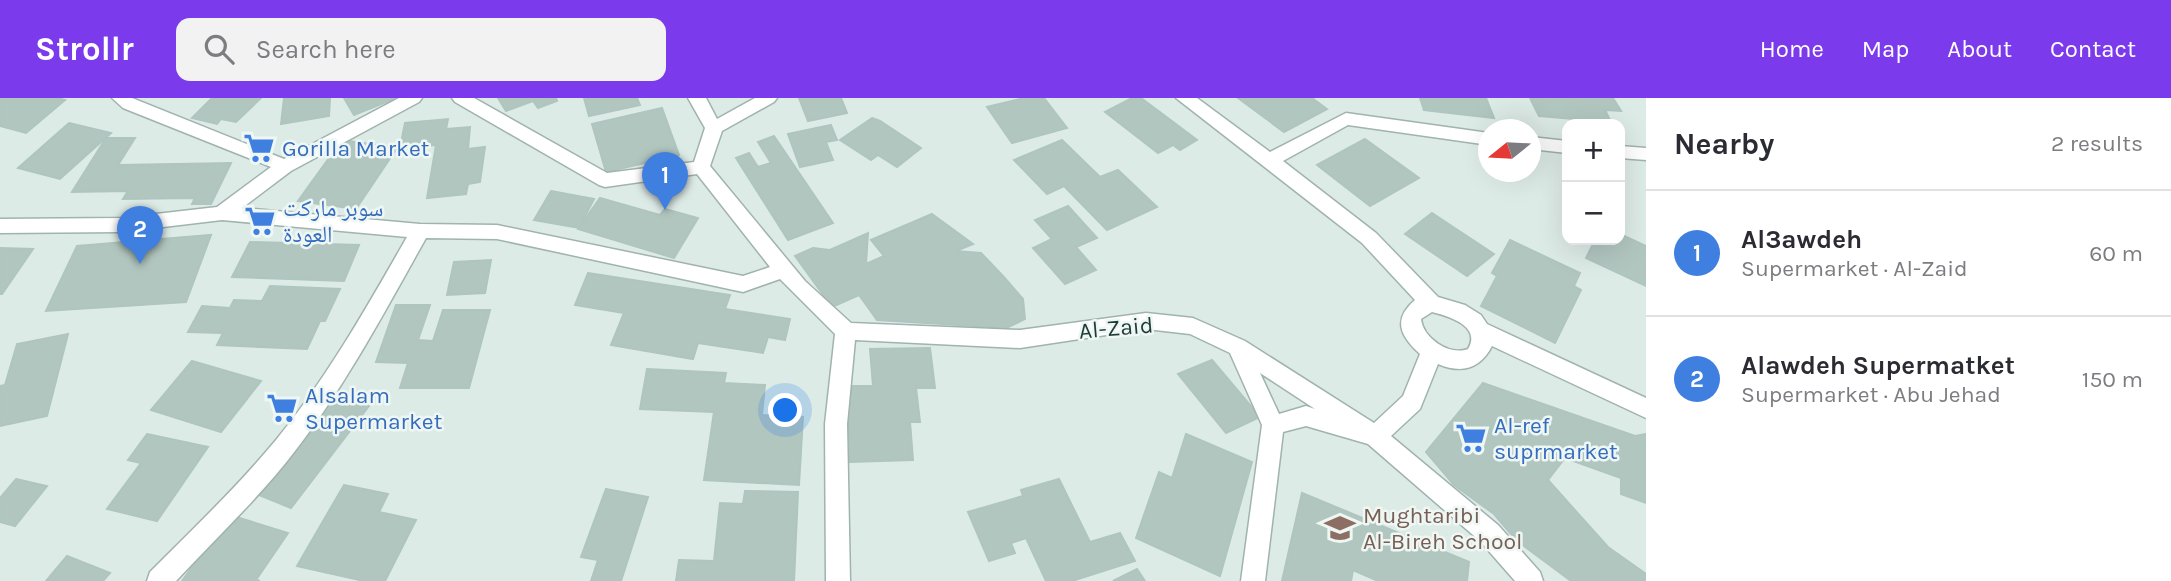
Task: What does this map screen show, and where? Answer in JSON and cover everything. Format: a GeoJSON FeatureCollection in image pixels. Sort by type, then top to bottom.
{"type":"FeatureCollection","features":[{"type":"Feature","properties":{"kind":"street"},"geometry":{"type":"LineString","coordinates":[[121,98],[129,104],[285,166]]}},
{"type":"Feature","properties":{"kind":"street"},"geometry":{"type":"LineString","coordinates":[[222,213],[285,166],[413,98]]}},
{"type":"Feature","properties":{"kind":"street"},"geometry":{"type":"LineString","coordinates":[[461,98],[605,180],[701,167]]}},
{"type":"Feature","properties":{"kind":"street"},"geometry":{"type":"LineString","coordinates":[[696,98],[714,128]]}},
{"type":"Feature","properties":{"kind":"street"},"geometry":{"type":"LineString","coordinates":[[701,167],[714,128],[768,98]]}},
{"type":"Feature","properties":{"kind":"street"},"geometry":{"type":"LineString","coordinates":[[1185,98],[1270,160],[1369,238],[1432,304]]}},
{"type":"Feature","properties":{"kind":"street"},"geometry":{"type":"LineString","coordinates":[[1270,160],[1346,119],[1478,137]]}},
{"type":"Feature","properties":{"kind":"street"},"geometry":{"type":"LineString","coordinates":[[1541,144],[1562,146]]}},
{"type":"Feature","properties":{"kind":"street"},"geometry":{"type":"LineString","coordinates":[[1625,152],[1646,154]]}},
{"type":"Feature","properties":{"kind":"street"},"geometry":{"type":"LineString","coordinates":[[701,167],[798,287],[846,331],[841,361],[835,455],[838,581]]}},
{"type":"Feature","properties":{"kind":"street"},"geometry":{"type":"LineString","coordinates":[[0,226],[121,225],[222,213],[420,231],[498,232],[743,284],[783,270]]}},
{"type":"Feature","properties":{"kind":"street"},"geometry":{"type":"LineString","coordinates":[[159,581],[264,472],[313,408],[368,325],[420,231]]}},
{"type":"Feature","properties":{"kind":"street"},"geometry":{"type":"LineString","coordinates":[[1432,304],[1455,309],[1475,322],[1481,331],[1482,348],[1477,355],[1468,358],[1444,356],[1421,342],[1410,324],[1415,309],[1432,304]]}},
{"type":"Feature","properties":{"kind":"street","name":"Al-Zaid"},"geometry":{"type":"LineString","coordinates":[[846,331],[1020,339],[1146,321],[1193,326],[1238,347],[1375,436],[1489,533],[1531,581]]}},
{"type":"Feature","properties":{"kind":"street"},"geometry":{"type":"LineString","coordinates":[[1481,331],[1646,408]]}},
{"type":"Feature","properties":{"kind":"street"},"geometry":{"type":"LineString","coordinates":[[1238,347],[1273,425],[1253,581]]}},
{"type":"Feature","properties":{"kind":"street"},"geometry":{"type":"LineString","coordinates":[[1273,425],[1306,416],[1375,436],[1412,402],[1432,351]]}},
{"type":"Feature","properties":{"kind":"building"},"geometry":{"type":"Polygon","coordinates":[[[0,98],[65,100],[26,133],[0,126],[0,98]]]}},
{"type":"Feature","properties":{"kind":"building"},"geometry":{"type":"Polygon","coordinates":[[[212,98],[261,98],[236,122],[221,119],[217,124],[192,118],[212,98]]]}},
{"type":"Feature","properties":{"kind":"building"},"geometry":{"type":"Polygon","coordinates":[[[284,98],[330,98],[329,116],[281,124],[284,98]]]}},
{"type":"Feature","properties":{"kind":"building"},"geometry":{"type":"Polygon","coordinates":[[[344,98],[393,98],[394,99],[354,115],[344,98]]]}},
{"type":"Feature","properties":{"kind":"building"},"geometry":{"type":"Polygon","coordinates":[[[498,98],[556,98],[557,101],[538,108],[533,101],[506,111],[498,98]]]}},
{"type":"Feature","properties":{"kind":"building"},"geometry":{"type":"Polygon","coordinates":[[[584,98],[637,98],[640,105],[589,116],[584,98]]]}},
{"type":"Feature","properties":{"kind":"building"},"geometry":{"type":"Polygon","coordinates":[[[799,98],[841,98],[847,113],[808,121],[799,98]]]}},
{"type":"Feature","properties":{"kind":"building"},"geometry":{"type":"Polygon","coordinates":[[[1024,98],[1044,98],[1067,128],[1012,143],[987,107],[1024,98]]]}},
{"type":"Feature","properties":{"kind":"building"},"geometry":{"type":"Polygon","coordinates":[[[1132,98],[1141,98],[1197,140],[1180,150],[1173,145],[1158,153],[1105,112],[1132,98]]]}},
{"type":"Feature","properties":{"kind":"building"},"geometry":{"type":"Polygon","coordinates":[[[1238,98],[1312,98],[1327,109],[1284,132],[1238,98]]]}},
{"type":"Feature","properties":{"kind":"building"},"geometry":{"type":"Polygon","coordinates":[[[1420,98],[1486,98],[1494,118],[1424,110],[1420,98]]]}},
{"type":"Feature","properties":{"kind":"building"},"geometry":{"type":"Polygon","coordinates":[[[1530,98],[1613,98],[1621,111],[1605,110],[1610,119],[1539,116],[1530,98]]]}},
{"type":"Feature","properties":{"kind":"building"},"geometry":{"type":"Polygon","coordinates":[[[662,108],[679,155],[606,172],[592,124],[662,108]]]}},
{"type":"Feature","properties":{"kind":"building"},"geometry":{"type":"Polygon","coordinates":[[[872,118],[921,148],[897,167],[878,155],[871,160],[840,140],[872,118]]]}},
{"type":"Feature","properties":{"kind":"building"},"geometry":{"type":"Polygon","coordinates":[[[448,119],[446,129],[470,127],[468,149],[485,147],[480,182],[468,184],[466,194],[427,198],[436,145],[400,148],[405,123],[448,119]]]}},
{"type":"Feature","properties":{"kind":"building"},"geometry":{"type":"Polygon","coordinates":[[[69,123],[111,133],[60,179],[18,168],[69,123]]]}},
{"type":"Feature","properties":{"kind":"building"},"geometry":{"type":"Polygon","coordinates":[[[831,125],[837,140],[826,142],[833,160],[800,167],[788,134],[831,125]]]}},
{"type":"Feature","properties":{"kind":"building"},"geometry":{"type":"Polygon","coordinates":[[[774,136],[833,223],[788,240],[736,158],[749,153],[758,167],[771,163],[758,142],[774,136]]]}},
{"type":"Feature","properties":{"kind":"building"},"geometry":{"type":"Polygon","coordinates":[[[106,138],[135,138],[118,165],[231,163],[211,204],[192,204],[195,198],[123,199],[128,191],[72,192],[106,138]]]}},
{"type":"Feature","properties":{"kind":"building"},"geometry":{"type":"Polygon","coordinates":[[[1365,139],[1419,178],[1370,206],[1317,165],[1365,139]]]}},
{"type":"Feature","properties":{"kind":"building"},"geometry":{"type":"Polygon","coordinates":[[[342,140],[397,148],[356,209],[298,201],[342,140]]]}},
{"type":"Feature","properties":{"kind":"building"},"geometry":{"type":"Polygon","coordinates":[[[1062,140],[1100,177],[1118,170],[1157,207],[1107,230],[1064,186],[1047,194],[1014,160],[1062,140]]]}},
{"type":"Feature","properties":{"kind":"building"},"geometry":{"type":"Polygon","coordinates":[[[551,191],[594,199],[579,228],[534,220],[551,191]]]}},
{"type":"Feature","properties":{"kind":"building"},"geometry":{"type":"Polygon","coordinates":[[[600,198],[660,215],[665,209],[698,218],[674,258],[578,229],[600,198]]]}},
{"type":"Feature","properties":{"kind":"building"},"geometry":{"type":"Polygon","coordinates":[[[1068,206],[1097,238],[1076,247],[1096,270],[1065,284],[1033,248],[1052,239],[1035,220],[1068,206]]]}},
{"type":"Feature","properties":{"kind":"building"},"geometry":{"type":"Polygon","coordinates":[[[1432,213],[1494,254],[1467,276],[1405,234],[1432,213]]]}},
{"type":"Feature","properties":{"kind":"building"},"geometry":{"type":"Polygon","coordinates":[[[932,214],[973,244],[956,251],[981,253],[1003,276],[1023,299],[1025,319],[996,333],[992,327],[877,320],[859,295],[832,307],[795,256],[813,248],[830,250],[868,233],[866,264],[884,256],[871,240],[932,214]]]}},
{"type":"Feature","properties":{"kind":"building"},"geometry":{"type":"Polygon","coordinates":[[[211,235],[186,302],[46,311],[77,246],[211,235]]]}},
{"type":"Feature","properties":{"kind":"building"},"geometry":{"type":"Polygon","coordinates":[[[1625,236],[1646,246],[1646,286],[1586,258],[1592,245],[1625,245],[1625,236]]]}},
{"type":"Feature","properties":{"kind":"building"},"geometry":{"type":"Polygon","coordinates":[[[1510,240],[1580,273],[1574,286],[1581,290],[1555,343],[1481,306],[1497,276],[1492,273],[1510,240]]]}},
{"type":"Feature","properties":{"kind":"building"},"geometry":{"type":"Polygon","coordinates":[[[250,242],[359,245],[344,281],[232,277],[250,242]]]}},
{"type":"Feature","properties":{"kind":"building"},"geometry":{"type":"Polygon","coordinates":[[[0,248],[33,249],[2,294],[0,294],[0,248]]]}},
{"type":"Feature","properties":{"kind":"building"},"geometry":{"type":"Polygon","coordinates":[[[491,260],[485,293],[447,295],[454,262],[491,260]]]}},
{"type":"Feature","properties":{"kind":"building"},"geometry":{"type":"Polygon","coordinates":[[[588,273],[730,295],[725,309],[790,319],[785,340],[768,337],[763,353],[698,343],[693,359],[611,345],[624,313],[575,305],[588,273]]]}},
{"type":"Feature","properties":{"kind":"building"},"geometry":{"type":"Polygon","coordinates":[[[270,286],[340,289],[325,321],[320,321],[307,349],[217,345],[223,333],[188,332],[202,306],[230,308],[234,300],[262,301],[270,286]]]}},
{"type":"Feature","properties":{"kind":"building"},"geometry":{"type":"Polygon","coordinates":[[[396,305],[430,305],[418,340],[433,341],[443,310],[490,310],[469,388],[400,388],[408,363],[376,362],[396,305]]]}},
{"type":"Feature","properties":{"kind":"building"},"geometry":{"type":"Polygon","coordinates":[[[68,334],[47,416],[0,426],[0,386],[5,385],[17,344],[68,334]]]}},
{"type":"Feature","properties":{"kind":"building"},"geometry":{"type":"Polygon","coordinates":[[[930,348],[935,388],[916,388],[920,422],[910,422],[913,460],[850,462],[847,386],[873,386],[870,349],[930,348]]]}},
{"type":"Feature","properties":{"kind":"building"},"geometry":{"type":"Polygon","coordinates":[[[1212,360],[1260,417],[1226,433],[1178,374],[1212,360]]]}},
{"type":"Feature","properties":{"kind":"building"},"geometry":{"type":"Polygon","coordinates":[[[192,361],[261,381],[221,432],[151,410],[192,361]]]}},
{"type":"Feature","properties":{"kind":"building"},"geometry":{"type":"Polygon","coordinates":[[[647,369],[726,373],[724,383],[765,385],[762,415],[803,417],[799,485],[704,480],[714,412],[640,409],[647,369]]]}},
{"type":"Feature","properties":{"kind":"building"},"geometry":{"type":"Polygon","coordinates":[[[1483,383],[1635,436],[1646,434],[1646,503],[1621,494],[1621,478],[1565,458],[1548,480],[1608,547],[1646,574],[1646,581],[1571,581],[1516,540],[1494,514],[1454,485],[1426,452],[1483,383]]]}},
{"type":"Feature","properties":{"kind":"building"},"geometry":{"type":"Polygon","coordinates":[[[332,393],[369,406],[291,508],[252,492],[332,393]]]}},
{"type":"Feature","properties":{"kind":"building"},"geometry":{"type":"Polygon","coordinates":[[[147,434],[208,447],[157,521],[107,509],[141,463],[128,460],[147,434]]]}},
{"type":"Feature","properties":{"kind":"building"},"geometry":{"type":"Polygon","coordinates":[[[1186,434],[1252,462],[1220,576],[1136,538],[1159,472],[1172,478],[1186,434]]]}},
{"type":"Feature","properties":{"kind":"building"},"geometry":{"type":"Polygon","coordinates":[[[16,479],[47,486],[15,526],[0,522],[0,498],[16,479]]]}},
{"type":"Feature","properties":{"kind":"building"},"geometry":{"type":"Polygon","coordinates":[[[1059,479],[1090,542],[1120,533],[1135,561],[1072,581],[1046,581],[1026,538],[1011,543],[1015,553],[989,561],[968,512],[1023,496],[1021,490],[1059,479]]]}},
{"type":"Feature","properties":{"kind":"building"},"geometry":{"type":"Polygon","coordinates":[[[344,485],[388,494],[379,512],[416,520],[385,581],[364,581],[297,566],[344,485]]]}},
{"type":"Feature","properties":{"kind":"building"},"geometry":{"type":"Polygon","coordinates":[[[606,489],[648,497],[621,581],[591,581],[598,560],[581,557],[606,489]]]}},
{"type":"Feature","properties":{"kind":"building"},"geometry":{"type":"Polygon","coordinates":[[[745,491],[798,492],[794,581],[676,581],[679,560],[714,561],[720,503],[743,504],[745,491]]]}},
{"type":"Feature","properties":{"kind":"building","name":"Mughtaribi Al-Bireh School"},"geometry":{"type":"Polygon","coordinates":[[[1302,493],[1469,562],[1467,581],[1378,581],[1353,570],[1351,581],[1282,581],[1302,493]]]}},
{"type":"Feature","properties":{"kind":"building"},"geometry":{"type":"Polygon","coordinates":[[[230,515],[288,533],[256,580],[260,581],[182,581],[230,515]]]}},
{"type":"Feature","properties":{"kind":"building"},"geometry":{"type":"Polygon","coordinates":[[[67,556],[110,573],[103,581],[46,581],[67,556]]]}},
{"type":"Feature","properties":{"kind":"building"},"geometry":{"type":"Polygon","coordinates":[[[1137,569],[1145,581],[1113,581],[1137,569]]]}},
{"type":"Feature","properties":{"kind":"place","name":"Gorilla Market"},"geometry":{"type":"Point","coordinates":[259,148]}},
{"type":"Feature","properties":{"kind":"place","name":"Al3awdeh"},"geometry":{"type":"Point","coordinates":[665,210]}},
{"type":"Feature","properties":{"kind":"place","name":"سوبر ماركت العودة"},"geometry":{"type":"Point","coordinates":[260,221]}},
{"type":"Feature","properties":{"kind":"place","name":"Alawdeh Supermatket"},"geometry":{"type":"Point","coordinates":[140,264]}},
{"type":"Feature","properties":{"kind":"place","name":"Alsalam Supermarket"},"geometry":{"type":"Point","coordinates":[282,408]}},
{"type":"Feature","properties":{"kind":"place","name":"Al-ref suprmarket"},"geometry":{"type":"Point","coordinates":[1471,438]}},
{"type":"Feature","properties":{"kind":"place","name":"Mughtaribi Al-Bireh School"},"geometry":{"type":"Point","coordinates":[1340,528]}}]}
